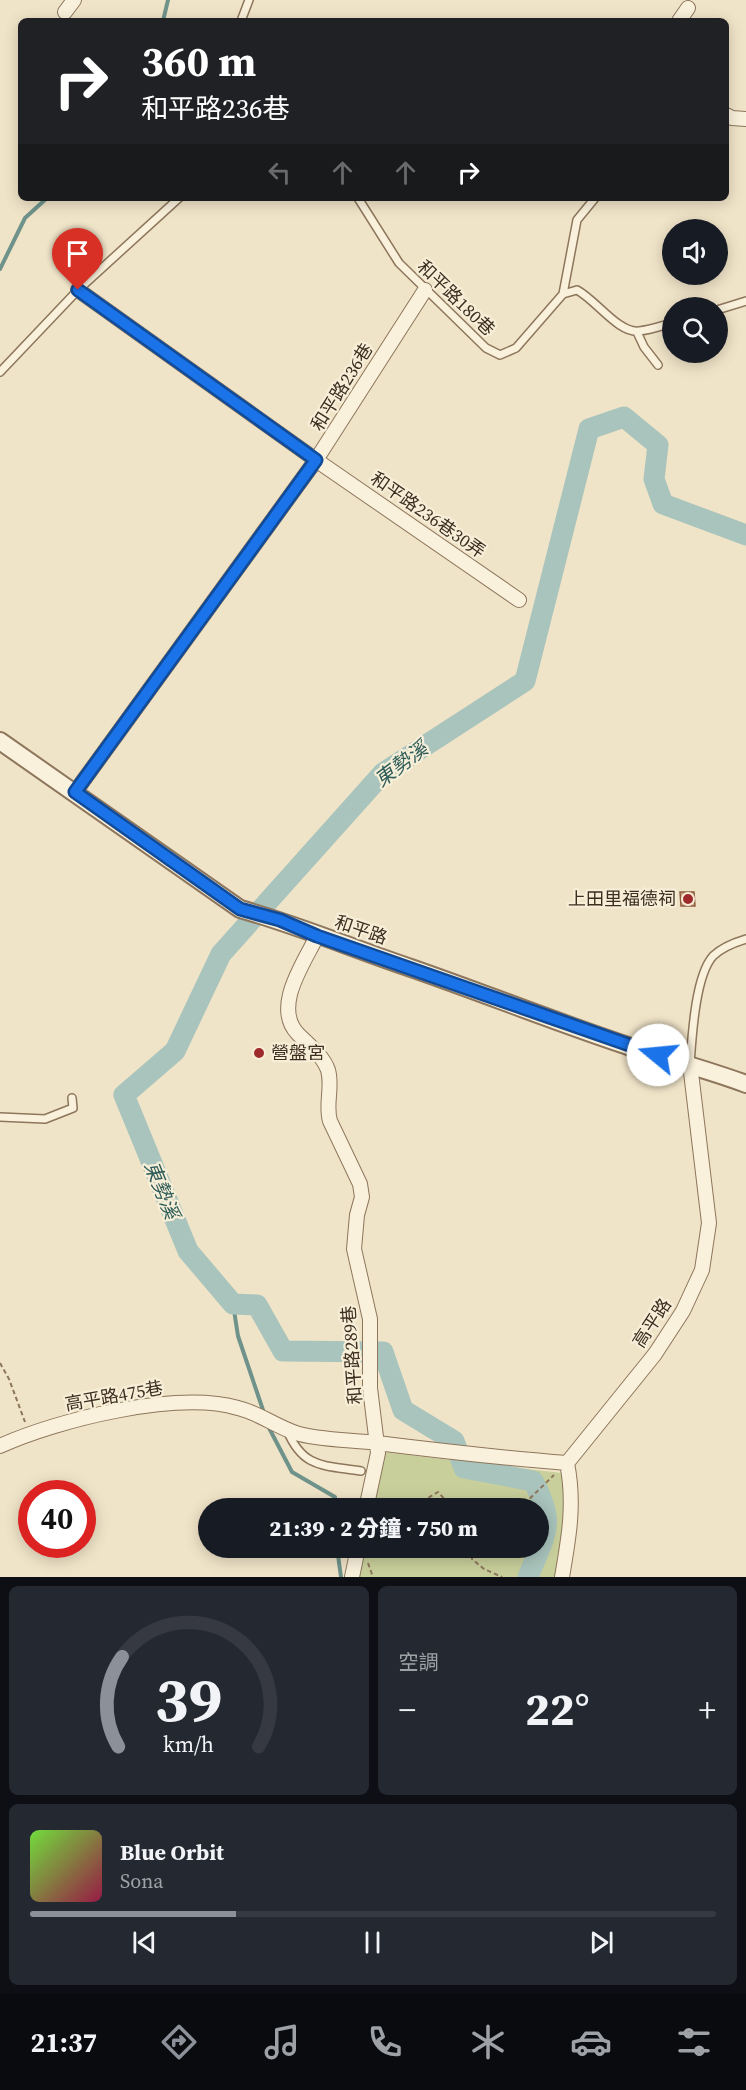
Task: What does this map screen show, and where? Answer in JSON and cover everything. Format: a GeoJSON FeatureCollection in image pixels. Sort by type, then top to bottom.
{"type":"FeatureCollection","features":[{"type":"Feature","properties":{"kind":"street"},"geometry":{"type":"LineString","coordinates":[[64,12],[74,0]]}},
{"type":"Feature","properties":{"kind":"street"},"geometry":{"type":"LineString","coordinates":[[681,18],[688,8]]}},
{"type":"Feature","properties":{"kind":"street"},"geometry":{"type":"LineString","coordinates":[[729,116],[746,119]]}},
{"type":"Feature","properties":{"kind":"street","name":"和平路236巷30弄"},"geometry":{"type":"LineString","coordinates":[[78,290],[316,460],[519,600]]}},
{"type":"Feature","properties":{"kind":"street","name":"和平路236巷"},"geometry":{"type":"LineString","coordinates":[[75,792],[316,460],[425,290]]}},
{"type":"Feature","properties":{"kind":"street","name":"和平路"},"geometry":{"type":"LineString","coordinates":[[0,741],[240,909],[280,920],[317,936],[625,1045],[690,1064],[746,1084]]}},
{"type":"Feature","properties":{"kind":"street","name":"和平路289巷"},"geometry":{"type":"LineString","coordinates":[[317,936],[293,985],[288,1017],[294,1030],[327,1067],[330,1080],[327,1112],[360,1184],[361,1206],[357,1215],[354,1250],[370,1319],[370,1388],[378,1443],[368,1498]]}},
{"type":"Feature","properties":{"kind":"street","name":"高平路"},"geometry":{"type":"LineString","coordinates":[[567,1463],[655,1354],[683,1311],[702,1270],[709,1223],[690,1064]]}},
{"type":"Feature","properties":{"kind":"street","name":"高平路475巷"},"geometry":{"type":"LineString","coordinates":[[0,1446],[29,1433],[63,1423],[151,1406],[206,1402],[238,1408],[286,1428]]}},
{"type":"Feature","properties":{"kind":"street"},"geometry":{"type":"LineString","coordinates":[[286,1428],[297,1433],[443,1452],[567,1463],[572,1489],[570,1530],[562,1577]]}},
{"type":"Feature","properties":{"kind":"street"},"geometry":{"type":"LineString","coordinates":[[352,1577],[361,1558]]}},
{"type":"Feature","properties":{"kind":"lane"},"geometry":{"type":"LineString","coordinates":[[242,18],[249,0]]}},
{"type":"Feature","properties":{"kind":"lane"},"geometry":{"type":"LineString","coordinates":[[0,372],[78,290],[176,201]]}},
{"type":"Feature","properties":{"kind":"lane","name":"和平路180巷"},"geometry":{"type":"LineString","coordinates":[[360,201],[399,263],[486,348],[500,355],[516,348],[563,294]]}},
{"type":"Feature","properties":{"kind":"lane"},"geometry":{"type":"LineString","coordinates":[[593,201],[577,220],[563,294],[577,290],[589,296],[621,327],[637,332],[662,326]]}},
{"type":"Feature","properties":{"kind":"lane"},"geometry":{"type":"LineString","coordinates":[[728,307],[746,301]]}},
{"type":"Feature","properties":{"kind":"lane"},"geometry":{"type":"LineString","coordinates":[[637,332],[644,347],[658,365]]}},
{"type":"Feature","properties":{"kind":"lane"},"geometry":{"type":"LineString","coordinates":[[690,1064],[696,999],[708,967],[713,956],[746,939]]}},
{"type":"Feature","properties":{"kind":"lane"},"geometry":{"type":"LineString","coordinates":[[0,1118],[45,1119],[73,1108],[72,1098]]}},
{"type":"Feature","properties":{"kind":"lane"},"geometry":{"type":"LineString","coordinates":[[286,1428],[293,1444],[311,1462],[361,1471]]}},
{"type":"Feature","properties":{"kind":"path"},"geometry":{"type":"LineString","coordinates":[[0,1363],[9,1379],[29,1433]]}},
{"type":"Feature","properties":{"kind":"path"},"geometry":{"type":"LineString","coordinates":[[530,1498],[544,1484]]}},
{"type":"Feature","properties":{"kind":"path"},"geometry":{"type":"LineString","coordinates":[[428,1498],[438,1492],[444,1498]]}},
{"type":"Feature","properties":{"kind":"path"},"geometry":{"type":"LineString","coordinates":[[366,1558],[373,1577]]}},
{"type":"Feature","properties":{"kind":"path"},"geometry":{"type":"LineString","coordinates":[[472,1558],[484,1569],[502,1577]]}},
{"type":"Feature","properties":{"kind":"green space"},"geometry":{"type":"Polygon","coordinates":[[[383,1452],[562,1473],[568,1513],[557,1577],[359,1577],[362,1558],[549,1558],[549,1498],[374,1498],[383,1452]]]}},
{"type":"Feature","properties":{"kind":"building","name":"上田里福德祠"},"geometry":{"type":"Polygon","coordinates":[[[680,892],[694,892],[695,906],[681,906],[680,892]]]}},
{"type":"Feature","properties":{"kind":"waterway"},"geometry":{"type":"LineString","coordinates":[[164,18],[168,0]]}},
{"type":"Feature","properties":{"kind":"waterway"},"geometry":{"type":"LineString","coordinates":[[0,269],[25,218],[44,201]]}},
{"type":"Feature","properties":{"kind":"waterway","name":"東勢溪"},"geometry":{"type":"LineString","coordinates":[[528,1577],[546,1529],[545,1509],[533,1481],[464,1468],[454,1441],[403,1410],[383,1352],[283,1351],[257,1305],[233,1304],[188,1251],[124,1095],[175,1051],[221,954],[383,773],[525,681],[589,429],[624,417],[658,445],[654,479],[663,504],[746,535]]}},
{"type":"Feature","properties":{"kind":"waterway","name":"東勢溪"},"geometry":{"type":"LineString","coordinates":[[233,1304],[238,1336],[264,1413]]}},
{"type":"Feature","properties":{"kind":"waterway","name":"東勢溪"},"geometry":{"type":"LineString","coordinates":[[268,1426],[292,1472],[335,1498]]}},
{"type":"Feature","properties":{"kind":"waterway","name":"東勢溪"},"geometry":{"type":"LineString","coordinates":[[338,1558],[341,1577]]}},
{"type":"Feature","properties":{"kind":"place","name":"上田里福德祠"},"geometry":{"type":"Point","coordinates":[688,899]}},
{"type":"Feature","properties":{"kind":"place","name":"營盤宮"},"geometry":{"type":"Point","coordinates":[259,1053]}},
{"type":"Feature","properties":{"kind":"route"},"geometry":{"type":"LineString","coordinates":[[78,290],[316,460],[75,792],[240,909],[280,920],[317,936],[658,1055]]}}]}
